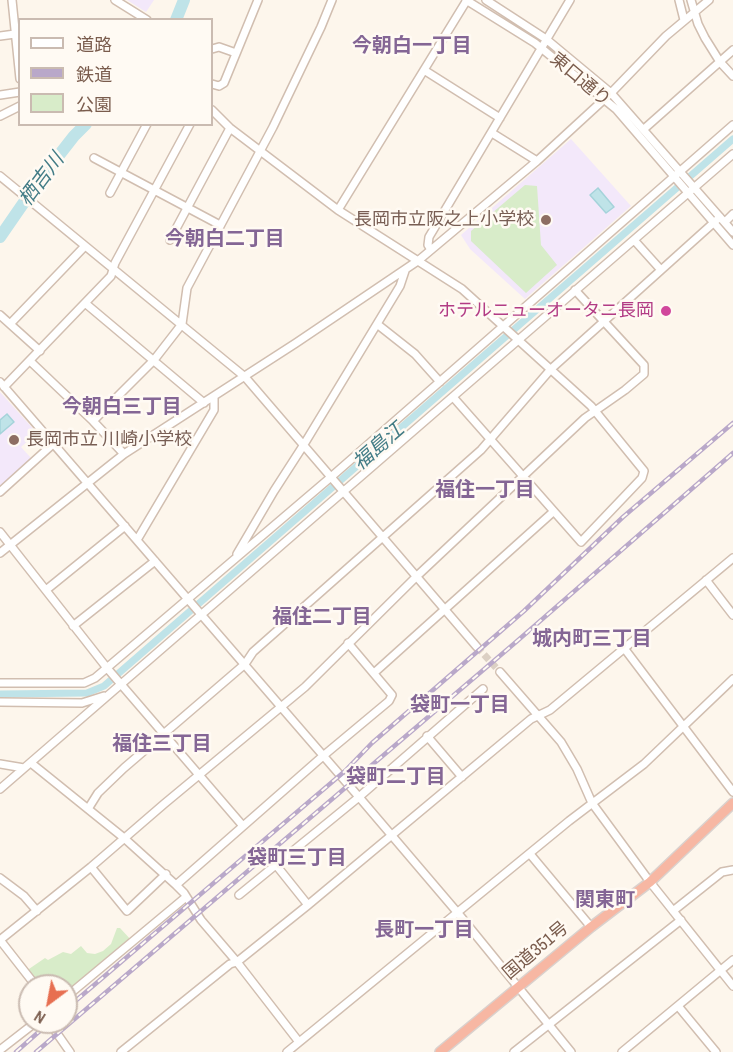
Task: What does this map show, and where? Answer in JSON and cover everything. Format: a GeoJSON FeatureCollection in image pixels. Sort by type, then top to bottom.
{"type":"FeatureCollection","features":[{"type":"Feature","properties":{"kind":"highway","name":"国道351号"},"geometry":{"type":"LineString","coordinates":[[440,1052],[591,927],[650,882],[733,803]]}},
{"type":"Feature","properties":{"kind":"street"},"geometry":{"type":"LineString","coordinates":[[12,0],[18,61]]}},
{"type":"Feature","properties":{"kind":"street"},"geometry":{"type":"LineString","coordinates":[[115,0],[144,18]]}},
{"type":"Feature","properties":{"kind":"street"},"geometry":{"type":"LineString","coordinates":[[213,84],[219,86],[224,83],[258,0]]}},
{"type":"Feature","properties":{"kind":"street"},"geometry":{"type":"LineString","coordinates":[[93,421],[154,360],[182,324],[187,288],[260,152],[332,0]]}},
{"type":"Feature","properties":{"kind":"street"},"geometry":{"type":"LineString","coordinates":[[338,210],[467,0]]}},
{"type":"Feature","properties":{"kind":"street","name":"東口通り"},"geometry":{"type":"LineString","coordinates":[[467,0],[542,48],[616,110],[678,176]]}},
{"type":"Feature","properties":{"kind":"street","name":"東口通り"},"geometry":{"type":"LineString","coordinates":[[486,0],[546,39],[611,93],[644,129],[678,176]]}},
{"type":"Feature","properties":{"kind":"street"},"geometry":{"type":"LineString","coordinates":[[431,250],[428,245],[429,237],[570,0]]}},
{"type":"Feature","properties":{"kind":"street"},"geometry":{"type":"LineString","coordinates":[[680,0],[684,20]]}},
{"type":"Feature","properties":{"kind":"street"},"geometry":{"type":"LineString","coordinates":[[691,0],[698,24],[720,62],[733,76]]}},
{"type":"Feature","properties":{"kind":"street"},"geometry":{"type":"LineString","coordinates":[[0,553],[124,454],[405,271],[537,161],[604,100],[648,53],[709,0]]}},
{"type":"Feature","properties":{"kind":"street"},"geometry":{"type":"LineString","coordinates":[[0,36],[15,34]]}},
{"type":"Feature","properties":{"kind":"street"},"geometry":{"type":"LineString","coordinates":[[213,49],[219,47],[236,53]]}},
{"type":"Feature","properties":{"kind":"street"},"geometry":{"type":"LineString","coordinates":[[644,129],[733,50]]}},
{"type":"Feature","properties":{"kind":"street"},"geometry":{"type":"LineString","coordinates":[[424,70],[500,117]]}},
{"type":"Feature","properties":{"kind":"street"},"geometry":{"type":"LineString","coordinates":[[0,94],[18,92]]}},
{"type":"Feature","properties":{"kind":"street"},"geometry":{"type":"LineString","coordinates":[[0,116],[18,107]]}},
{"type":"Feature","properties":{"kind":"street"},"geometry":{"type":"LineString","coordinates":[[213,111],[260,152],[338,210],[419,260],[462,290],[591,406],[644,471],[642,478],[581,542],[453,397]]}},
{"type":"Feature","properties":{"kind":"street"},"geometry":{"type":"LineString","coordinates":[[0,683],[84,683],[109,670],[440,382],[506,328],[733,125]]}},
{"type":"Feature","properties":{"kind":"street"},"geometry":{"type":"LineString","coordinates":[[110,193],[146,126]]}},
{"type":"Feature","properties":{"kind":"street"},"geometry":{"type":"LineString","coordinates":[[189,126],[113,268],[111,276],[30,362],[2,384],[392,835],[571,1052]]}},
{"type":"Feature","properties":{"kind":"street"},"geometry":{"type":"LineString","coordinates":[[170,240],[230,128]]}},
{"type":"Feature","properties":{"kind":"street"},"geometry":{"type":"LineString","coordinates":[[492,133],[537,161]]}},
{"type":"Feature","properties":{"kind":"street"},"geometry":{"type":"LineString","coordinates":[[0,789],[733,154]]}},
{"type":"Feature","properties":{"kind":"street"},"geometry":{"type":"LineString","coordinates":[[94,158],[220,225]]}},
{"type":"Feature","properties":{"kind":"street"},"geometry":{"type":"LineString","coordinates":[[0,176],[245,377],[477,647]]}},
{"type":"Feature","properties":{"kind":"street"},"geometry":{"type":"LineString","coordinates":[[678,176],[733,232]]}},
{"type":"Feature","properties":{"kind":"street"},"geometry":{"type":"LineString","coordinates":[[690,189],[733,245]]}},
{"type":"Feature","properties":{"kind":"street"},"geometry":{"type":"LineString","coordinates":[[88,809],[98,793],[245,664],[253,652],[481,450],[551,369],[714,223],[733,214]]}},
{"type":"Feature","properties":{"kind":"street"},"geometry":{"type":"LineString","coordinates":[[634,240],[661,270]]}},
{"type":"Feature","properties":{"kind":"street"},"geometry":{"type":"LineString","coordinates":[[10,324],[85,246]]}},
{"type":"Feature","properties":{"kind":"street"},"geometry":{"type":"LineString","coordinates":[[232,562],[400,286],[405,271]]}},
{"type":"Feature","properties":{"kind":"street"},"geometry":{"type":"LineString","coordinates":[[27,974],[0,940],[91,867],[305,687],[417,576],[585,418],[644,374],[644,365],[575,290]]}},
{"type":"Feature","properties":{"kind":"street"},"geometry":{"type":"LineString","coordinates":[[85,303],[204,403]]}},
{"type":"Feature","properties":{"kind":"street"},"geometry":{"type":"LineString","coordinates":[[0,315],[40,351]]}},
{"type":"Feature","properties":{"kind":"street"},"geometry":{"type":"LineString","coordinates":[[377,324],[415,354],[440,382]]}},
{"type":"Feature","properties":{"kind":"street"},"geometry":{"type":"LineString","coordinates":[[30,362],[93,421],[124,454]]}},
{"type":"Feature","properties":{"kind":"street"},"geometry":{"type":"LineString","coordinates":[[137,540],[214,410],[214,397]]}},
{"type":"Feature","properties":{"kind":"street"},"geometry":{"type":"LineString","coordinates":[[0,492],[53,444]]}},
{"type":"Feature","properties":{"kind":"street"},"geometry":{"type":"LineString","coordinates":[[374,674],[553,512]]}},
{"type":"Feature","properties":{"kind":"street"},"geometry":{"type":"LineString","coordinates":[[46,590],[125,526]]}},
{"type":"Feature","properties":{"kind":"street"},"geometry":{"type":"LineString","coordinates":[[0,532],[109,670],[243,826]]}},
{"type":"Feature","properties":{"kind":"street"},"geometry":{"type":"LineString","coordinates":[[121,1052],[230,964],[237,962],[308,905],[531,719],[550,710],[733,558]]}},
{"type":"Feature","properties":{"kind":"street"},"geometry":{"type":"LineString","coordinates":[[73,626],[156,561]]}},
{"type":"Feature","properties":{"kind":"street"},"geometry":{"type":"LineString","coordinates":[[706,580],[733,615]]}},
{"type":"Feature","properties":{"kind":"street"},"geometry":{"type":"LineString","coordinates":[[176,885],[389,701],[392,695],[348,643]]}},
{"type":"Feature","properties":{"kind":"street"},"geometry":{"type":"LineString","coordinates":[[624,648],[733,792]]}},
{"type":"Feature","properties":{"kind":"street"},"geometry":{"type":"LineString","coordinates":[[500,672],[552,730],[570,756],[592,803],[650,882],[733,986]]}},
{"type":"Feature","properties":{"kind":"street"},"geometry":{"type":"LineString","coordinates":[[287,1052],[592,803],[644,764],[733,679]]}},
{"type":"Feature","properties":{"kind":"street"},"geometry":{"type":"LineString","coordinates":[[240,895],[359,797],[483,689]]}},
{"type":"Feature","properties":{"kind":"street"},"geometry":{"type":"LineString","coordinates":[[0,702],[82,703],[114,691]]}},
{"type":"Feature","properties":{"kind":"street"},"geometry":{"type":"LineString","coordinates":[[427,736],[462,777]]}},
{"type":"Feature","properties":{"kind":"street"},"geometry":{"type":"LineString","coordinates":[[0,764],[28,766],[88,809],[166,874],[299,1042]]}},
{"type":"Feature","properties":{"kind":"street"},"geometry":{"type":"LineString","coordinates":[[530,854],[591,927]]}},
{"type":"Feature","properties":{"kind":"street"},"geometry":{"type":"LineString","coordinates":[[276,865],[308,905]]}},
{"type":"Feature","properties":{"kind":"street"},"geometry":{"type":"LineString","coordinates":[[91,867],[127,910],[166,874]]}},
{"type":"Feature","properties":{"kind":"street"},"geometry":{"type":"LineString","coordinates":[[674,911],[722,872],[733,870]]}},
{"type":"Feature","properties":{"kind":"street"},"geometry":{"type":"LineString","coordinates":[[1,881],[24,896],[37,911]]}},
{"type":"Feature","properties":{"kind":"street"},"geometry":{"type":"LineString","coordinates":[[78,986],[186,897]]}},
{"type":"Feature","properties":{"kind":"street"},"geometry":{"type":"LineString","coordinates":[[514,1052],[681,920]]}},
{"type":"Feature","properties":{"kind":"street"},"geometry":{"type":"LineString","coordinates":[[622,1052],[733,960]]}},
{"type":"Feature","properties":{"kind":"street"},"geometry":{"type":"LineString","coordinates":[[678,1006],[716,1052]]}},
{"type":"Feature","properties":{"kind":"street"},"geometry":{"type":"LineString","coordinates":[[0,1050],[21,1034]]}},
{"type":"Feature","properties":{"kind":"street"},"geometry":{"type":"LineString","coordinates":[[57,1034],[70,1052]]}},
{"type":"Feature","properties":{"kind":"shaded area"},"geometry":{"type":"Polygon","coordinates":[[[127,0],[154,0],[146,12],[127,0]]]}},
{"type":"Feature","properties":{"kind":"shaded area","name":"長岡市立阪之上小学校"},"geometry":{"type":"Polygon","coordinates":[[[571,139],[631,206],[525,299],[470,249],[461,235],[571,139]]]}},
{"type":"Feature","properties":{"kind":"shaded area","name":"長岡市立 川崎小学校"},"geometry":{"type":"Polygon","coordinates":[[[0,392],[37,433],[21,447],[32,459],[0,487],[0,392]]]}},
{"type":"Feature","properties":{"kind":"green space"},"geometry":{"type":"Polygon","coordinates":[[[525,185],[537,186],[541,245],[557,265],[526,293],[471,241],[471,231],[525,185]]]}},
{"type":"Feature","properties":{"kind":"green space"},"geometry":{"type":"Polygon","coordinates":[[[117,928],[120,928],[132,941],[78,985],[78,974],[28,974],[26,971],[45,958],[48,960],[63,952],[71,954],[81,946],[87,953],[95,954],[111,944],[117,928]]]}},
{"type":"Feature","properties":{"kind":"water"},"geometry":{"type":"Polygon","coordinates":[[[598,188],[614,207],[606,213],[590,195],[598,188]]]}},
{"type":"Feature","properties":{"kind":"water"},"geometry":{"type":"Polygon","coordinates":[[[7,414],[14,422],[0,434],[0,420],[7,414]]]}},
{"type":"Feature","properties":{"kind":"waterway","name":"栖吉川"},"geometry":{"type":"LineString","coordinates":[[177,18],[184,0]]}},
{"type":"Feature","properties":{"kind":"waterway","name":"栖吉川"},"geometry":{"type":"LineString","coordinates":[[0,237],[38,182],[84,126]]}},
{"type":"Feature","properties":{"kind":"waterway","name":"福島江"},"geometry":{"type":"LineString","coordinates":[[0,694],[87,693],[104,686],[733,139]]}},
{"type":"Feature","properties":{"kind":"tunnel"},"geometry":{"type":"LineString","coordinates":[[477,647],[500,672]]}},
{"type":"Feature","properties":{"kind":"railway"},"geometry":{"type":"LineString","coordinates":[[78,999],[345,771],[372,743],[524,611],[623,517],[733,423]]}},
{"type":"Feature","properties":{"kind":"railway"},"geometry":{"type":"LineString","coordinates":[[36,1052],[516,642],[733,453]]}},
{"type":"Feature","properties":{"kind":"railway"},"geometry":{"type":"LineString","coordinates":[[16,1052],[36,1034]]}},
{"type":"Feature","properties":{"kind":"place","name":"長岡市立阪之上小学校"},"geometry":{"type":"Point","coordinates":[546,220]}},
{"type":"Feature","properties":{"kind":"place","name":"ホテルニューオータニ長岡"},"geometry":{"type":"Point","coordinates":[666,311]}},
{"type":"Feature","properties":{"kind":"place","name":"長岡市立 川崎小学校"},"geometry":{"type":"Point","coordinates":[14,440]}},
{"type":"Feature","properties":{"kind":"district","name":"今朝白一丁目"},"geometry":{"type":"Point","coordinates":[412,47]}},
{"type":"Feature","properties":{"kind":"district","name":"今朝白二丁目"},"geometry":{"type":"Point","coordinates":[225,240]}},
{"type":"Feature","properties":{"kind":"district","name":"今朝白三丁目"},"geometry":{"type":"Point","coordinates":[122,408]}},
{"type":"Feature","properties":{"kind":"district","name":"福住一丁目"},"geometry":{"type":"Point","coordinates":[485,491]}},
{"type":"Feature","properties":{"kind":"district","name":"福住二丁目"},"geometry":{"type":"Point","coordinates":[322,618]}},
{"type":"Feature","properties":{"kind":"district","name":"城内町三丁目"},"geometry":{"type":"Point","coordinates":[592,640]}},
{"type":"Feature","properties":{"kind":"district","name":"袋町一丁目"},"geometry":{"type":"Point","coordinates":[460,706]}},
{"type":"Feature","properties":{"kind":"district","name":"福住三丁目"},"geometry":{"type":"Point","coordinates":[162,745]}},
{"type":"Feature","properties":{"kind":"district","name":"袋町二丁目"},"geometry":{"type":"Point","coordinates":[396,778]}},
{"type":"Feature","properties":{"kind":"district","name":"袋町三丁目"},"geometry":{"type":"Point","coordinates":[297,859]}},
{"type":"Feature","properties":{"kind":"district","name":"関東町"},"geometry":{"type":"Point","coordinates":[605,901]}},
{"type":"Feature","properties":{"kind":"district","name":"長町一丁目"},"geometry":{"type":"Point","coordinates":[424,931]}}]}
